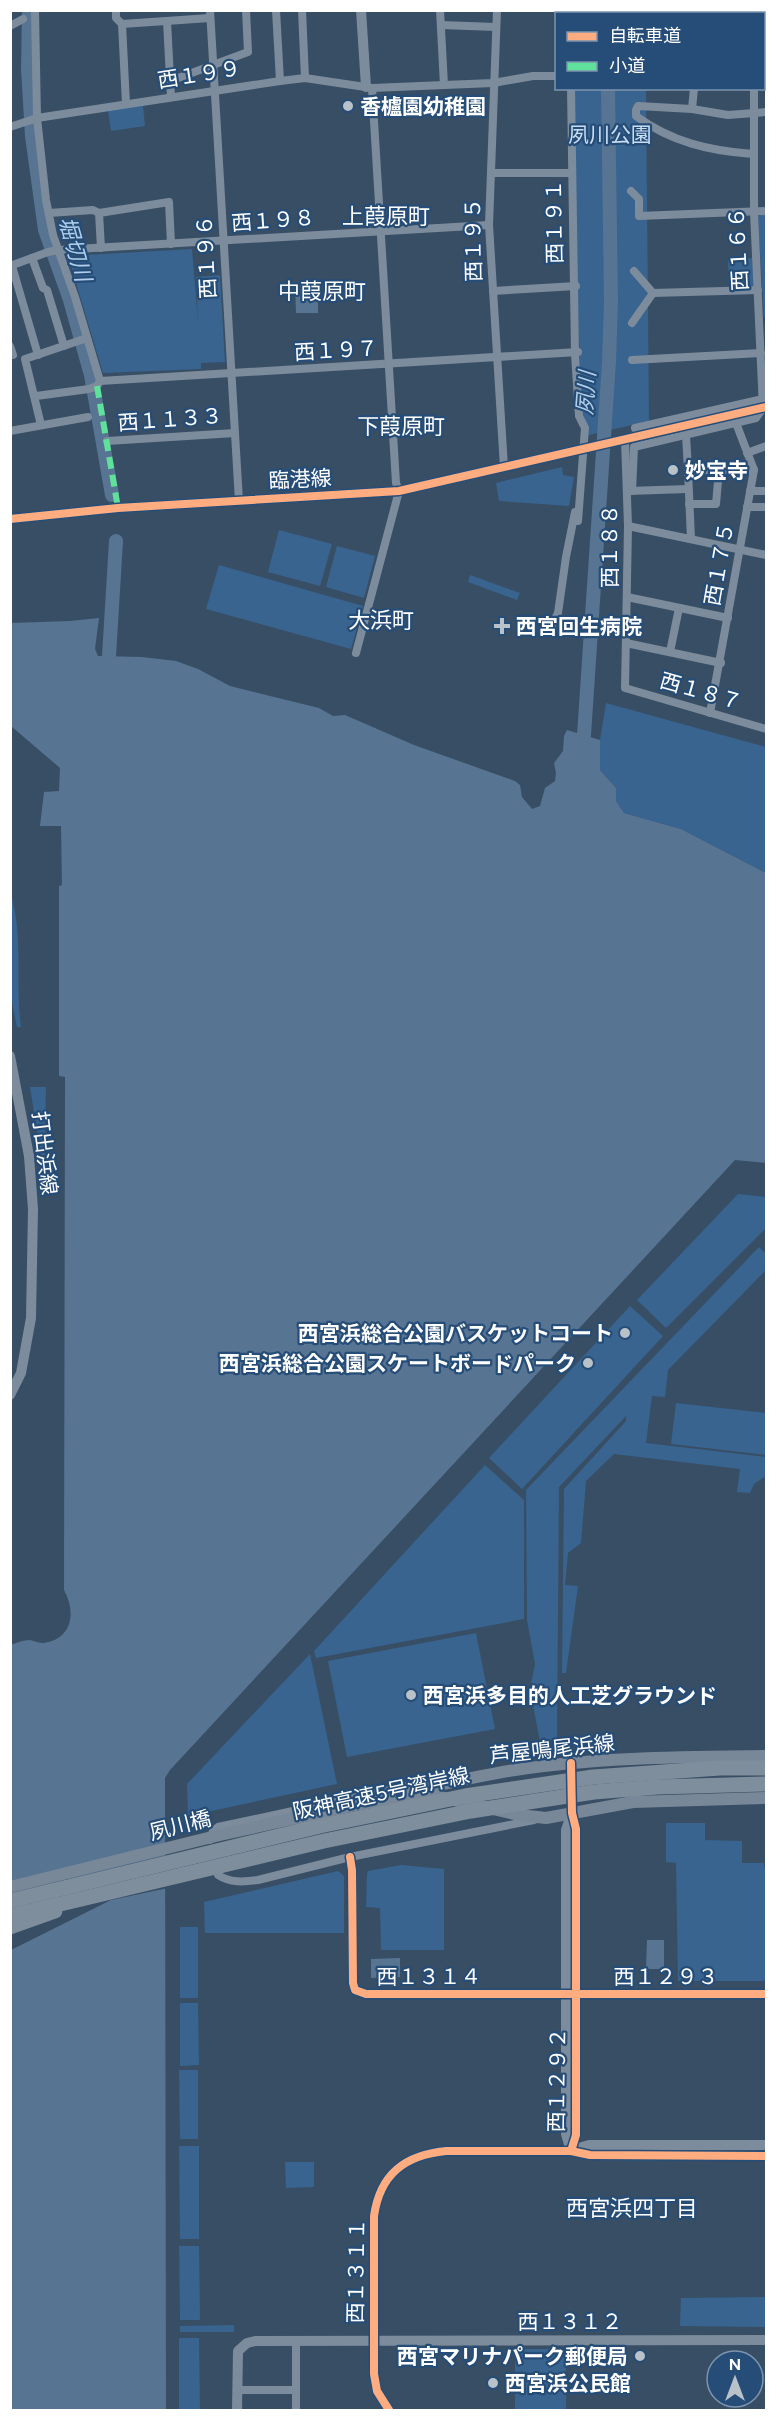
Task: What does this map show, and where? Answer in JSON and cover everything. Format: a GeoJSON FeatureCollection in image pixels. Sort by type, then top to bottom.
{"type":"FeatureCollection","features":[{"type":"Feature","properties":{"kind":"highway","name":"阪神高速5号湾岸線"},"geometry":{"type":"LineString","coordinates":[[10,1901],[320,1826],[465,1796],[593,1777],[720,1768],[766,1768]]}},
{"type":"Feature","properties":{"kind":"highway","name":"阪神高速5号湾岸線"},"geometry":{"type":"LineString","coordinates":[[10,1917],[345,1836],[533,1800],[657,1787],[766,1784]]}},
{"type":"Feature","properties":{"kind":"highway"},"geometry":{"type":"LineString","coordinates":[[10,1926],[103,1894]]}},
{"type":"Feature","properties":{"kind":"main road","name":"芦屋鳴尾浜線"},"geometry":{"type":"LineString","coordinates":[[360,1804],[384,1796],[480,1776],[572,1763],[676,1757],[766,1756]]}},
{"type":"Feature","properties":{"kind":"main road"},"geometry":{"type":"LineString","coordinates":[[360,1804],[423,1793],[519,1815],[546,1818],[633,1802],[766,1798]]}},
{"type":"Feature","properties":{"kind":"main road","name":"夙川橋"},"geometry":{"type":"LineString","coordinates":[[10,1887],[360,1804]]}},
{"type":"Feature","properties":{"kind":"street"},"geometry":{"type":"LineString","coordinates":[[35,10],[37,118],[55,251],[95,385]]}},
{"type":"Feature","properties":{"kind":"street"},"geometry":{"type":"LineString","coordinates":[[116,10],[116,18],[122,24],[126,104]]}},
{"type":"Feature","properties":{"kind":"street"},"geometry":{"type":"LineString","coordinates":[[154,10],[154,22]]}},
{"type":"Feature","properties":{"kind":"street"},"geometry":{"type":"LineString","coordinates":[[170,81],[248,52],[246,10]]}},
{"type":"Feature","properties":{"kind":"street"},"geometry":{"type":"LineString","coordinates":[[276,10],[280,81]]}},
{"type":"Feature","properties":{"kind":"street"},"geometry":{"type":"LineString","coordinates":[[302,10],[305,78]]}},
{"type":"Feature","properties":{"kind":"street"},"geometry":{"type":"LineString","coordinates":[[440,10],[444,85]]}},
{"type":"Feature","properties":{"kind":"street","name":"西１９５"},"geometry":{"type":"LineString","coordinates":[[497,10],[489,225],[504,467]]}},
{"type":"Feature","properties":{"kind":"street"},"geometry":{"type":"LineString","coordinates":[[356,653],[399,491],[396,483],[381,231],[363,11]]}},
{"type":"Feature","properties":{"kind":"street"},"geometry":{"type":"LineString","coordinates":[[122,24],[167,21],[210,14]]}},
{"type":"Feature","properties":{"kind":"street","name":"西１９６"},"geometry":{"type":"LineString","coordinates":[[210,14],[239,501]]}},
{"type":"Feature","properties":{"kind":"street"},"geometry":{"type":"LineString","coordinates":[[10,26],[23,20]]}},
{"type":"Feature","properties":{"kind":"street"},"geometry":{"type":"LineString","coordinates":[[167,21],[171,97]]}},
{"type":"Feature","properties":{"kind":"street"},"geometry":{"type":"LineString","coordinates":[[441,25],[496,27]]}},
{"type":"Feature","properties":{"kind":"street","name":"西１９９"},"geometry":{"type":"LineString","coordinates":[[10,126],[37,118],[305,78],[369,88],[493,83],[534,76],[555,76]]}},
{"type":"Feature","properties":{"kind":"street","name":"西１９１"},"geometry":{"type":"LineString","coordinates":[[571,90],[574,286],[577,353],[585,428],[585,449],[577,506],[578,521]]}},
{"type":"Feature","properties":{"kind":"street"},"geometry":{"type":"LineString","coordinates":[[692,109],[694,90]]}},
{"type":"Feature","properties":{"kind":"street","name":"西１６６"},"geometry":{"type":"LineString","coordinates":[[754,90],[754,212],[758,290],[763,321],[764,343],[761,353],[764,405]]}},
{"type":"Feature","properties":{"kind":"street"},"geometry":{"type":"LineString","coordinates":[[753,154],[679,141],[636,116],[636,110],[638,106],[692,109],[728,115],[753,115],[766,112]]}},
{"type":"Feature","properties":{"kind":"street"},"geometry":{"type":"LineString","coordinates":[[490,173],[572,172]]}},
{"type":"Feature","properties":{"kind":"street"},"geometry":{"type":"LineString","coordinates":[[631,190],[639,199],[639,216],[766,211]]}},
{"type":"Feature","properties":{"kind":"street"},"geometry":{"type":"LineString","coordinates":[[49,213],[93,210],[99,213],[169,201],[171,244]]}},
{"type":"Feature","properties":{"kind":"street"},"geometry":{"type":"LineString","coordinates":[[99,213],[101,248]]}},
{"type":"Feature","properties":{"kind":"street","name":"西１９８"},"geometry":{"type":"LineString","coordinates":[[11,266],[55,251],[489,225]]}},
{"type":"Feature","properties":{"kind":"street"},"geometry":{"type":"LineString","coordinates":[[32,258],[43,288],[47,290],[64,346]]}},
{"type":"Feature","properties":{"kind":"street"},"geometry":{"type":"LineString","coordinates":[[11,266],[38,355]]}},
{"type":"Feature","properties":{"kind":"street"},"geometry":{"type":"LineString","coordinates":[[634,271],[653,293]]}},
{"type":"Feature","properties":{"kind":"street"},"geometry":{"type":"LineString","coordinates":[[493,291],[574,286]]}},
{"type":"Feature","properties":{"kind":"street"},"geometry":{"type":"LineString","coordinates":[[653,293],[758,290]]}},
{"type":"Feature","properties":{"kind":"street"},"geometry":{"type":"LineString","coordinates":[[632,323],[653,293]]}},
{"type":"Feature","properties":{"kind":"street"},"geometry":{"type":"LineString","coordinates":[[41,425],[26,359],[83,339]]}},
{"type":"Feature","properties":{"kind":"street","name":"西１９７"},"geometry":{"type":"LineString","coordinates":[[36,396],[95,385],[577,353]]}},
{"type":"Feature","properties":{"kind":"street"},"geometry":{"type":"LineString","coordinates":[[632,360],[761,353]]}},
{"type":"Feature","properties":{"kind":"street"},"geometry":{"type":"LineString","coordinates":[[688,489],[630,491],[634,447],[756,418],[764,405]]}},
{"type":"Feature","properties":{"kind":"street"},"geometry":{"type":"LineString","coordinates":[[635,428],[764,405]]}},
{"type":"Feature","properties":{"kind":"street"},"geometry":{"type":"LineString","coordinates":[[622,441],[764,405]]}},
{"type":"Feature","properties":{"kind":"street"},"geometry":{"type":"LineString","coordinates":[[10,431],[88,417]]}},
{"type":"Feature","properties":{"kind":"street"},"geometry":{"type":"LineString","coordinates":[[688,470],[754,470],[736,423]]}},
{"type":"Feature","properties":{"kind":"street","name":"西１１３３"},"geometry":{"type":"LineString","coordinates":[[107,441],[235,433]]}},
{"type":"Feature","properties":{"kind":"street"},"geometry":{"type":"LineString","coordinates":[[686,435],[690,539]]}},
{"type":"Feature","properties":{"kind":"street","name":"臨港線"},"geometry":{"type":"LineString","coordinates":[[10,519],[118,508],[399,491],[622,441]]}},
{"type":"Feature","properties":{"kind":"street","name":"西１８８"},"geometry":{"type":"LineString","coordinates":[[622,441],[630,491],[625,688]]}},
{"type":"Feature","properties":{"kind":"street"},"geometry":{"type":"LineString","coordinates":[[747,453],[766,446]]}},
{"type":"Feature","properties":{"kind":"street"},"geometry":{"type":"LineString","coordinates":[[689,504],[716,504],[719,470]]}},
{"type":"Feature","properties":{"kind":"street","name":"西１７５"},"geometry":{"type":"LineString","coordinates":[[710,713],[721,663],[754,470]]}},
{"type":"Feature","properties":{"kind":"street"},"geometry":{"type":"LineString","coordinates":[[750,491],[766,491]]}},
{"type":"Feature","properties":{"kind":"street"},"geometry":{"type":"LineString","coordinates":[[551,627],[558,614],[566,557],[577,506]]}},
{"type":"Feature","properties":{"kind":"street"},"geometry":{"type":"LineString","coordinates":[[747,507],[766,507]]}},
{"type":"Feature","properties":{"kind":"street"},"geometry":{"type":"LineString","coordinates":[[628,526],[766,555]]}},
{"type":"Feature","properties":{"kind":"street"},"geometry":{"type":"LineString","coordinates":[[627,597],[728,618]]}},
{"type":"Feature","properties":{"kind":"street"},"geometry":{"type":"LineString","coordinates":[[670,652],[679,608]]}},
{"type":"Feature","properties":{"kind":"street"},"geometry":{"type":"LineString","coordinates":[[626,643],[721,663]]}},
{"type":"Feature","properties":{"kind":"street","name":"西１８７"},"geometry":{"type":"LineString","coordinates":[[625,688],[766,729]]}},
{"type":"Feature","properties":{"kind":"street","name":"打出浜線"},"geometry":{"type":"LineString","coordinates":[[10,1056],[29,1156],[33,1209],[31,1318],[21,1373],[10,1395]]}},
{"type":"Feature","properties":{"kind":"street"},"geometry":{"type":"LineString","coordinates":[[572,1763],[573,1813]]}},
{"type":"Feature","properties":{"kind":"street"},"geometry":{"type":"LineString","coordinates":[[480,1776],[450,1777],[218,1827],[213,1831],[210,1842],[218,1875],[233,1881],[258,1880],[350,1857],[546,1818]]}},
{"type":"Feature","properties":{"kind":"street","name":"西１２９２"},"geometry":{"type":"LineString","coordinates":[[571,2151],[566,2134],[571,1993],[566,1830],[573,1813]]}},
{"type":"Feature","properties":{"kind":"street","name":"西１３１４"},"geometry":{"type":"LineString","coordinates":[[350,1857],[355,1990],[366,1994],[571,1993]]}},
{"type":"Feature","properties":{"kind":"street","name":"西１２９３"},"geometry":{"type":"LineString","coordinates":[[571,1993],[766,1994]]}},
{"type":"Feature","properties":{"kind":"street","name":"西１２９２"},"geometry":{"type":"LineString","coordinates":[[571,2151],[590,2145],[766,2145]]}},
{"type":"Feature","properties":{"kind":"street","name":"西１２９２"},"geometry":{"type":"LineString","coordinates":[[571,2151],[590,2155],[766,2156]]}},
{"type":"Feature","properties":{"kind":"street","name":"西１３１１"},"geometry":{"type":"LineString","coordinates":[[388,2410],[377,2391],[373,2342],[374,2216],[377,2199],[385,2182],[396,2169],[426,2153],[571,2151]]}},
{"type":"Feature","properties":{"kind":"street","name":"西１３１２"},"geometry":{"type":"LineString","coordinates":[[237,2390],[237,2358],[242,2346],[255,2341],[766,2340]]}},
{"type":"Feature","properties":{"kind":"street"},"geometry":{"type":"LineString","coordinates":[[296,2341],[296,2410]]}},
{"type":"Feature","properties":{"kind":"street"},"geometry":{"type":"LineString","coordinates":[[237,2410],[237,2390],[295,2390]]}},
{"type":"Feature","properties":{"kind":"green space","name":"夙川公園"},"geometry":{"type":"Polygon","coordinates":[[[573,90],[646,90],[649,421],[589,435],[582,415],[573,90]]]}},
{"type":"Feature","properties":{"kind":"green space"},"geometry":{"type":"Polygon","coordinates":[[[143,106],[145,126],[111,131],[108,110],[143,106]]]}},
{"type":"Feature","properties":{"kind":"green space"},"geometry":{"type":"Polygon","coordinates":[[[766,215],[766,317],[764,317],[758,217],[766,215]]]}},
{"type":"Feature","properties":{"kind":"green space"},"geometry":{"type":"Polygon","coordinates":[[[192,249],[198,322],[196,277],[220,275],[225,362],[201,363],[201,369],[103,373],[68,256],[192,249]]]}},
{"type":"Feature","properties":{"kind":"green space"},"geometry":{"type":"Polygon","coordinates":[[[752,258],[754,286],[729,287],[728,259],[752,258]]]}},
{"type":"Feature","properties":{"kind":"green space"},"geometry":{"type":"Polygon","coordinates":[[[562,467],[563,475],[574,477],[569,506],[499,501],[496,483],[562,467]]]}},
{"type":"Feature","properties":{"kind":"green space"},"geometry":{"type":"Polygon","coordinates":[[[279,530],[332,544],[320,586],[268,572],[279,530]]]}},
{"type":"Feature","properties":{"kind":"green space"},"geometry":{"type":"Polygon","coordinates":[[[337,546],[375,556],[364,598],[326,587],[337,546]]]}},
{"type":"Feature","properties":{"kind":"green space"},"geometry":{"type":"Polygon","coordinates":[[[219,565],[363,606],[351,649],[206,609],[219,565]]]}},
{"type":"Feature","properties":{"kind":"green space"},"geometry":{"type":"Polygon","coordinates":[[[470,575],[520,593],[517,600],[468,582],[470,575]]]}},
{"type":"Feature","properties":{"kind":"green space"},"geometry":{"type":"Polygon","coordinates":[[[606,703],[766,747],[766,873],[681,829],[624,813],[616,801],[616,788],[600,770],[600,740],[606,703]]]}},
{"type":"Feature","properties":{"kind":"green space"},"geometry":{"type":"Polygon","coordinates":[[[10,891],[17,924],[21,1027],[17,1027],[10,993],[10,891]]]}},
{"type":"Feature","properties":{"kind":"green space"},"geometry":{"type":"Polygon","coordinates":[[[30,1087],[46,1087],[44,1191],[40,1149],[30,1087]]]}},
{"type":"Feature","properties":{"kind":"green space"},"geometry":{"type":"Polygon","coordinates":[[[738,1194],[766,1197],[766,1228],[666,1328],[637,1300],[738,1194]]]}},
{"type":"Feature","properties":{"kind":"green space"},"geometry":{"type":"Polygon","coordinates":[[[759,1247],[766,1254],[766,1270],[668,1370],[665,1397],[652,1396],[646,1443],[766,1457],[766,1476],[754,1484],[750,1493],[737,1492],[740,1469],[614,1454],[586,1481],[581,1543],[568,1553],[565,1585],[578,1586],[566,1673],[562,1673],[564,1489],[626,1421],[626,1416],[559,1487],[557,1739],[540,1742],[530,1689],[535,1664],[527,1620],[526,1490],[759,1247]]]}},
{"type":"Feature","properties":{"kind":"green space"},"geometry":{"type":"Polygon","coordinates":[[[630,1306],[663,1336],[522,1489],[489,1458],[630,1306]]]}},
{"type":"Feature","properties":{"kind":"green space"},"geometry":{"type":"Polygon","coordinates":[[[676,1403],[766,1413],[766,1455],[671,1444],[676,1403]]]}},
{"type":"Feature","properties":{"kind":"green space"},"geometry":{"type":"Polygon","coordinates":[[[485,1465],[524,1500],[524,1619],[316,1658],[314,1651],[485,1465]]]}},
{"type":"Feature","properties":{"kind":"green space","name":"西宮浜多目的人工芝グラウンド"},"geometry":{"type":"Polygon","coordinates":[[[476,1633],[495,1729],[347,1757],[328,1661],[476,1633]]]}},
{"type":"Feature","properties":{"kind":"green space"},"geometry":{"type":"Polygon","coordinates":[[[310,1654],[337,1784],[188,1816],[187,1784],[310,1654]]]}},
{"type":"Feature","properties":{"kind":"green space"},"geometry":{"type":"Polygon","coordinates":[[[666,1823],[705,1823],[705,1840],[742,1841],[742,1863],[764,1863],[766,1868],[766,1978],[764,1981],[678,1981],[676,1863],[666,1862],[666,1823]]]}},
{"type":"Feature","properties":{"kind":"green space"},"geometry":{"type":"Polygon","coordinates":[[[401,1865],[444,1869],[444,1950],[381,1950],[380,1908],[366,1907],[367,1874],[368,1871],[401,1865]]]}},
{"type":"Feature","properties":{"kind":"green space"},"geometry":{"type":"Polygon","coordinates":[[[338,1871],[344,1876],[344,1933],[205,1933],[204,1902],[338,1871]]]}},
{"type":"Feature","properties":{"kind":"green space"},"geometry":{"type":"Polygon","coordinates":[[[180,1927],[198,1927],[198,1998],[180,1998],[180,1927]]]}},
{"type":"Feature","properties":{"kind":"green space"},"geometry":{"type":"Polygon","coordinates":[[[180,2003],[198,2003],[199,2065],[180,2066],[180,2003]]]}},
{"type":"Feature","properties":{"kind":"green space"},"geometry":{"type":"Polygon","coordinates":[[[179,2070],[198,2070],[198,2139],[180,2139],[179,2070]]]}},
{"type":"Feature","properties":{"kind":"green space"},"geometry":{"type":"Polygon","coordinates":[[[179,2146],[199,2146],[199,2239],[180,2239],[179,2146]]]}},
{"type":"Feature","properties":{"kind":"green space"},"geometry":{"type":"Polygon","coordinates":[[[285,2162],[314,2162],[314,2187],[286,2188],[285,2162]]]}},
{"type":"Feature","properties":{"kind":"green space"},"geometry":{"type":"Polygon","coordinates":[[[179,2246],[199,2246],[200,2320],[180,2320],[179,2246]]]}},
{"type":"Feature","properties":{"kind":"green space"},"geometry":{"type":"Polygon","coordinates":[[[766,2297],[766,2327],[680,2326],[681,2298],[766,2297]]]}},
{"type":"Feature","properties":{"kind":"green space"},"geometry":{"type":"Polygon","coordinates":[[[234,2325],[234,2332],[180,2332],[180,2326],[234,2325]]]}},
{"type":"Feature","properties":{"kind":"green space"},"geometry":{"type":"Polygon","coordinates":[[[179,2338],[199,2338],[200,2410],[179,2410],[179,2338]]]}},
{"type":"Feature","properties":{"kind":"green space"},"geometry":{"type":"Polygon","coordinates":[[[515,2349],[566,2349],[566,2410],[515,2410],[515,2349]]]}},
{"type":"Feature","properties":{"kind":"shaded area"},"geometry":{"type":"Polygon","coordinates":[[[295,284],[318,284],[318,313],[296,313],[295,284]]]}},
{"type":"Feature","properties":{"kind":"shaded area"},"geometry":{"type":"Polygon","coordinates":[[[99,618],[95,649],[98,656],[142,657],[176,661],[198,669],[230,686],[319,708],[333,716],[345,715],[414,745],[515,781],[520,785],[522,797],[532,809],[540,806],[545,788],[555,781],[554,763],[563,751],[564,736],[567,730],[600,740],[600,770],[616,788],[616,801],[624,813],[681,829],[766,873],[766,1163],[735,1160],[165,1778],[166,2410],[11,2410],[10,1645],[28,1640],[44,1643],[54,1640],[66,1630],[71,1615],[64,1590],[65,1077],[59,1076],[61,826],[40,826],[44,792],[59,791],[60,768],[11,726],[11,623],[99,618]]]}},
{"type":"Feature","properties":{"kind":"shaded area"},"geometry":{"type":"Polygon","coordinates":[[[647,1940],[664,1940],[664,1969],[646,1969],[647,1940]]]}},
{"type":"Feature","properties":{"kind":"shaded area"},"geometry":{"type":"Polygon","coordinates":[[[400,1958],[400,1977],[371,1978],[371,1959],[400,1958]]]}},
{"type":"Feature","properties":{"kind":"pier"},"geometry":{"type":"Polygon","coordinates":[[[168,1855],[168,1888],[111,1900],[11,1950],[11,1893],[168,1855]]]}},
{"type":"Feature","properties":{"kind":"waterway","name":"堀切川"},"geometry":{"type":"LineString","coordinates":[[29,10],[28,69],[32,136],[45,230],[70,300],[91,375],[112,495]]}},
{"type":"Feature","properties":{"kind":"waterway","name":"夙川"},"geometry":{"type":"LineString","coordinates":[[584,735],[609,362],[611,301],[608,90]]}},
{"type":"Feature","properties":{"kind":"waterway","name":"堀切川"},"geometry":{"type":"LineString","coordinates":[[109,656],[116,541]]}},
{"type":"Feature","properties":{"kind":"marked path"},"geometry":{"type":"LineString","coordinates":[[97,386],[118,508]]}},
{"type":"Feature","properties":{"kind":"cycle path"},"geometry":{"type":"LineString","coordinates":[[10,519],[118,508],[399,491],[766,407]]}},
{"type":"Feature","properties":{"kind":"cycle path"},"geometry":{"type":"LineString","coordinates":[[571,1763],[572,1813],[576,1829],[576,2135],[571,2151]]}},
{"type":"Feature","properties":{"kind":"cycle path"},"geometry":{"type":"LineString","coordinates":[[350,1857],[353,1983],[355,1990],[366,1994],[766,1994]]}},
{"type":"Feature","properties":{"kind":"cycle path"},"geometry":{"type":"LineString","coordinates":[[389,2410],[377,2391],[374,2374],[374,2216],[382,2189],[397,2169],[407,2162],[431,2153],[446,2151],[571,2151],[590,2155],[766,2156]]}},
{"type":"Feature","properties":{"kind":"place","name":"香櫨園幼稚園"},"geometry":{"type":"Point","coordinates":[348,106]}},
{"type":"Feature","properties":{"kind":"place","name":"妙宝寺"},"geometry":{"type":"Point","coordinates":[673,470]}},
{"type":"Feature","properties":{"kind":"place","name":"西宮回生病院"},"geometry":{"type":"Point","coordinates":[502,626]}},
{"type":"Feature","properties":{"kind":"place","name":"西宮浜総合公園バスケットコート"},"geometry":{"type":"Point","coordinates":[625,1333]}},
{"type":"Feature","properties":{"kind":"place","name":"西宮浜総合公園スケートボードパーク"},"geometry":{"type":"Point","coordinates":[588,1363]}},
{"type":"Feature","properties":{"kind":"place","name":"西宮浜多目的人工芝グラウンド"},"geometry":{"type":"Point","coordinates":[411,1695]}},
{"type":"Feature","properties":{"kind":"place","name":"西宮マリナパーク郵便局"},"geometry":{"type":"Point","coordinates":[640,2356]}},
{"type":"Feature","properties":{"kind":"place","name":"西宮浜公民館"},"geometry":{"type":"Point","coordinates":[493,2383]}},
{"type":"Feature","properties":{"kind":"district","name":"上葭原町"},"geometry":{"type":"Point","coordinates":[386,216]}},
{"type":"Feature","properties":{"kind":"district","name":"中葭原町"},"geometry":{"type":"Point","coordinates":[322,291]}},
{"type":"Feature","properties":{"kind":"district","name":"下葭原町"},"geometry":{"type":"Point","coordinates":[401,426]}},
{"type":"Feature","properties":{"kind":"district","name":"大浜町"},"geometry":{"type":"Point","coordinates":[381,620]}},
{"type":"Feature","properties":{"kind":"district","name":"西宮浜四丁目"},"geometry":{"type":"Point","coordinates":[632,2208]}}]}
